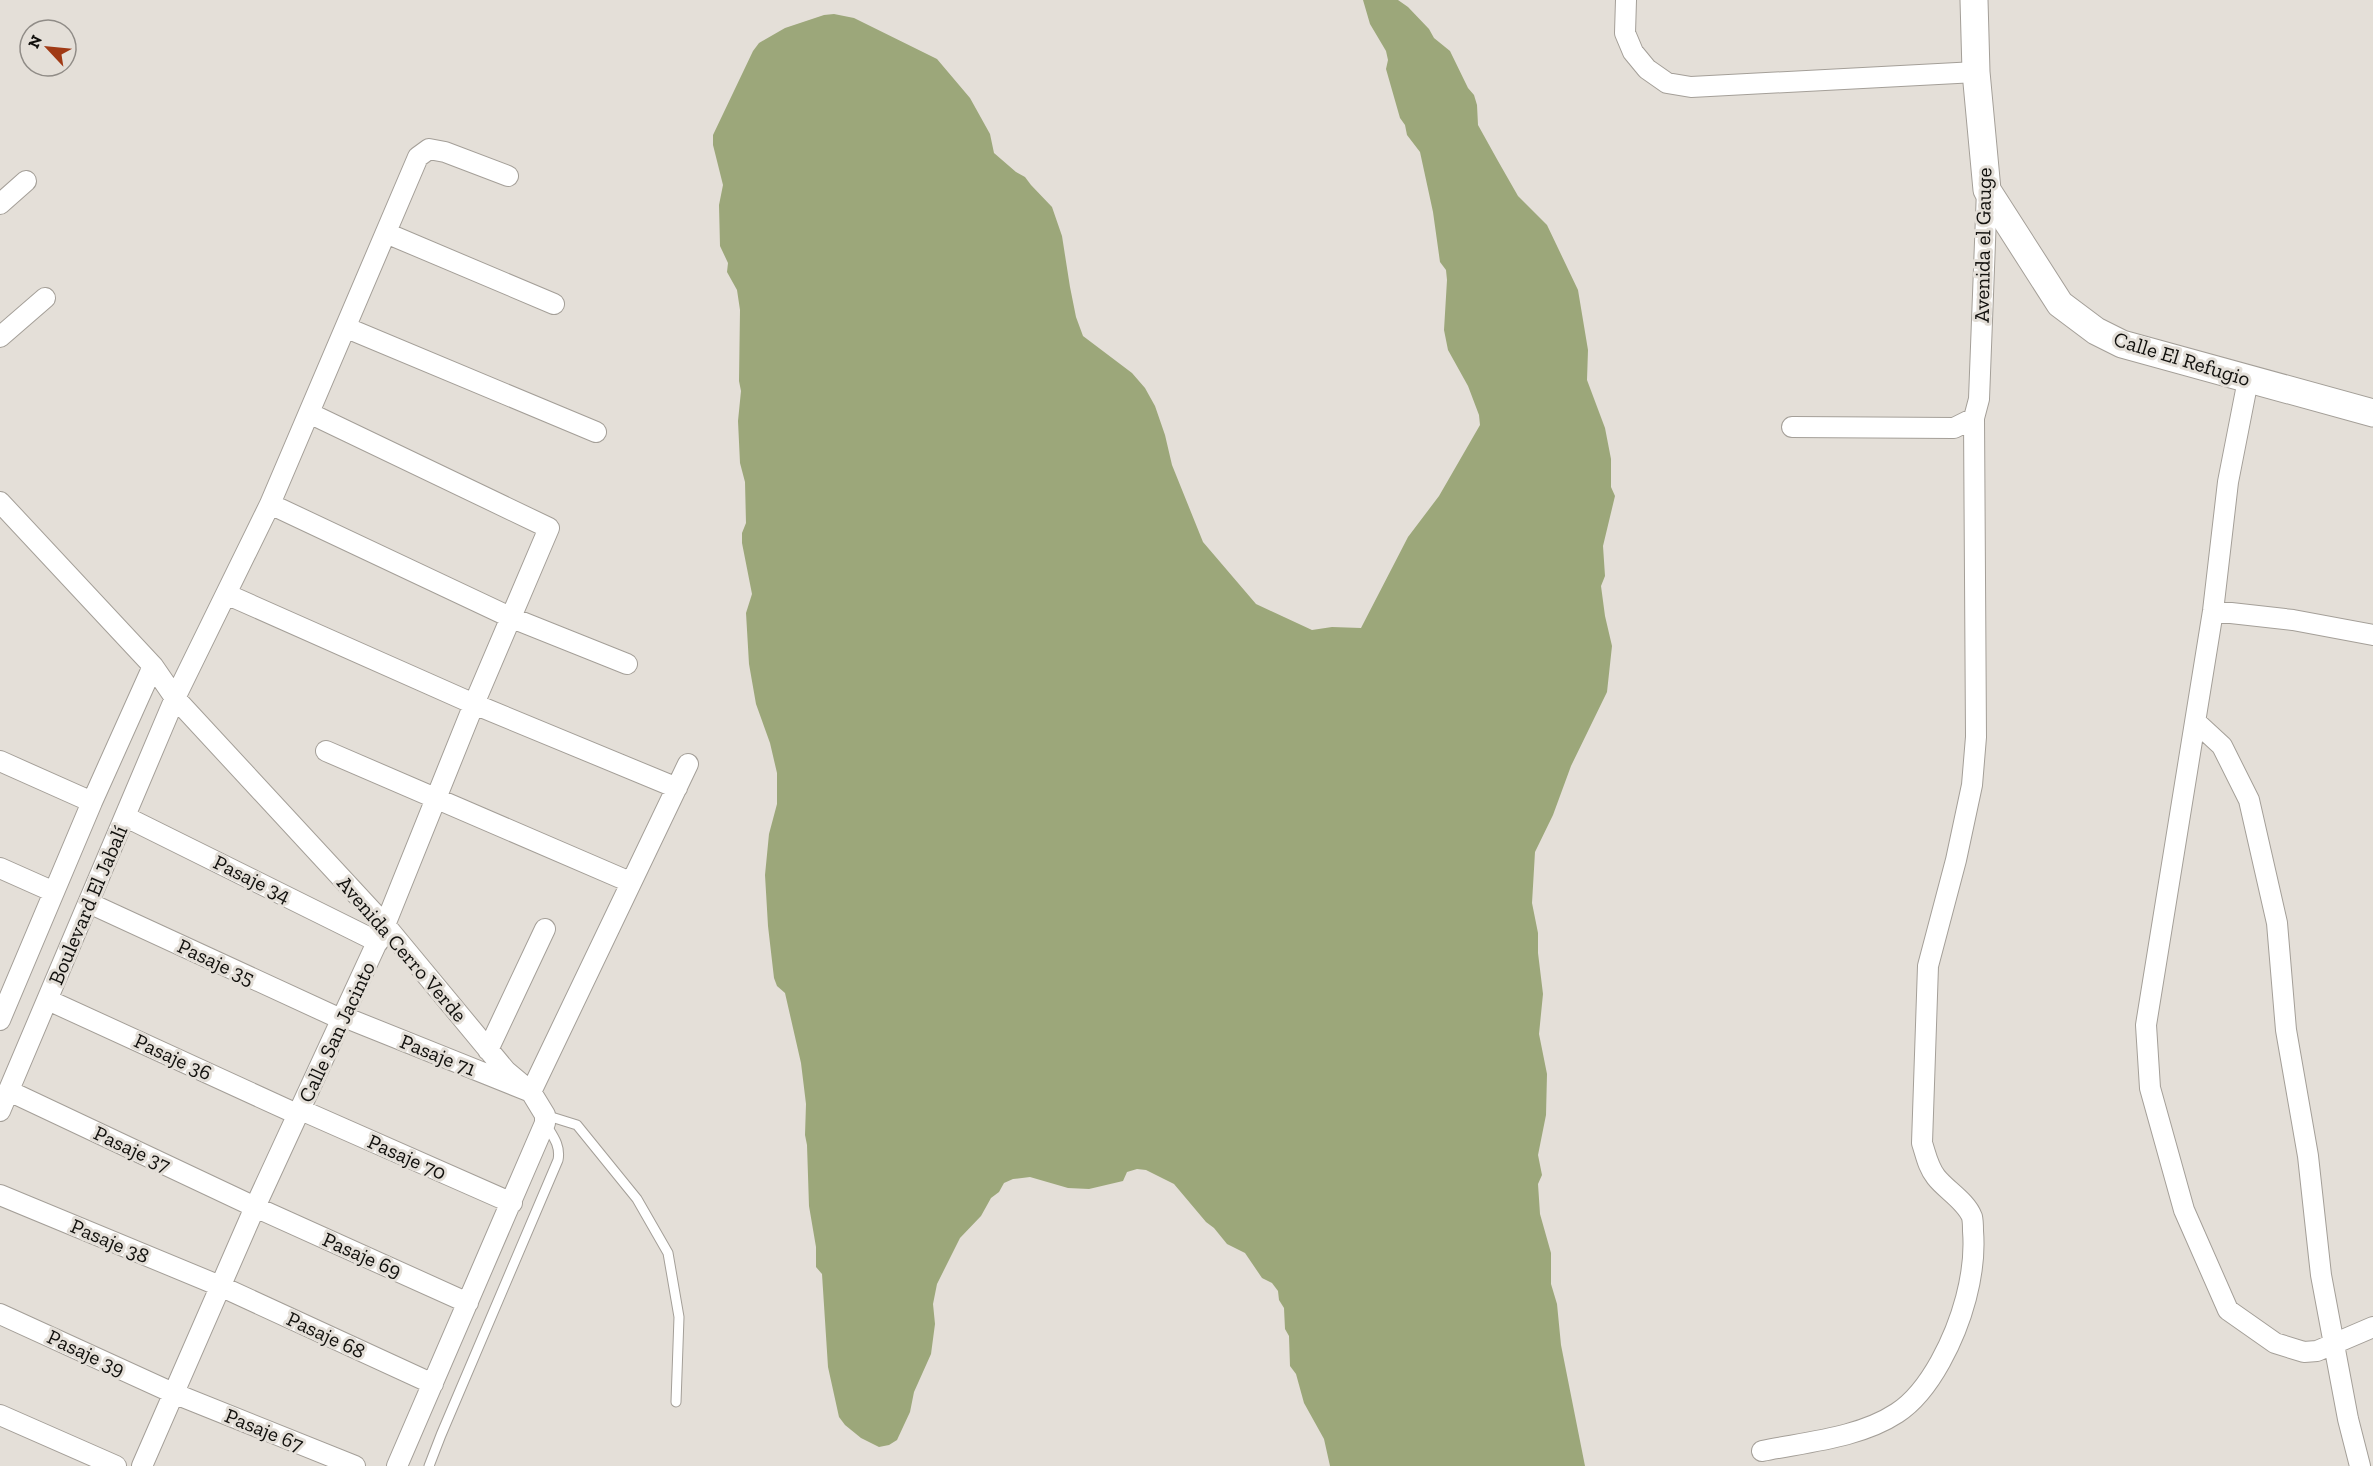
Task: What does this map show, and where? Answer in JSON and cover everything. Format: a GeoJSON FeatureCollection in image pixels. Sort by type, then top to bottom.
{"type":"FeatureCollection","features":[{"type":"Feature","properties":{"kind":"street"},"geometry":{"type":"LineString","coordinates":[[1626,0],[1625,33],[1633,52],[1647,69],[1667,83],[1691,87],[1976,72]]}},
{"type":"Feature","properties":{"kind":"street","name":"Avenida el Gauge"},"geometry":{"type":"LineString","coordinates":[[1762,1451],[1858,1431],[1897,1413],[1921,1390],[1950,1345],[1962,1314],[1975,1256],[1972,1217],[1936,1177],[1922,1143],[1928,966],[1956,860],[1972,785],[1976,736],[1974,418],[1979,399],[1987,189],[1976,72],[1974,0]]}},
{"type":"Feature","properties":{"kind":"street","name":"Boulevard El Jabalí"},"geometry":{"type":"LineString","coordinates":[[0,1111],[175,698],[270,504],[418,157],[429,149],[445,152],[508,176]]}},
{"type":"Feature","properties":{"kind":"street"},"geometry":{"type":"LineString","coordinates":[[0,204],[26,181]]}},
{"type":"Feature","properties":{"kind":"street","name":"Calle El Refugio"},"geometry":{"type":"LineString","coordinates":[[1987,189],[2060,304],[2096,332],[2122,344],[2373,412]]}},
{"type":"Feature","properties":{"kind":"street"},"geometry":{"type":"LineString","coordinates":[[386,233],[554,304]]}},
{"type":"Feature","properties":{"kind":"street"},"geometry":{"type":"LineString","coordinates":[[0,337],[45,298]]}},
{"type":"Feature","properties":{"kind":"street"},"geometry":{"type":"LineString","coordinates":[[346,328],[596,432]]}},
{"type":"Feature","properties":{"kind":"street"},"geometry":{"type":"LineString","coordinates":[[2248,380],[2228,482],[2213,611],[2146,1025],[2150,1088],[2184,1210],[2228,1310],[2275,1343],[2304,1352],[2317,1351],[2373,1326]]}},
{"type":"Feature","properties":{"kind":"street","name":"Calle San Jacinto"},"geometry":{"type":"LineString","coordinates":[[142,1466],[255,1207],[381,934],[474,704],[549,528],[309,413]]}},
{"type":"Feature","properties":{"kind":"street"},"geometry":{"type":"LineString","coordinates":[[1792,427],[1954,428],[1974,418]]}},
{"type":"Feature","properties":{"kind":"street","name":"Avenida Cerro Verde"},"geometry":{"type":"LineString","coordinates":[[0,502],[153,666],[175,698],[381,934],[506,1071],[531,1092],[545,1119]]}},
{"type":"Feature","properties":{"kind":"street"},"geometry":{"type":"LineString","coordinates":[[270,504],[512,618],[627,664]]}},
{"type":"Feature","properties":{"kind":"street"},"geometry":{"type":"LineString","coordinates":[[226,594],[474,704],[677,788]]}},
{"type":"Feature","properties":{"kind":"street"},"geometry":{"type":"LineString","coordinates":[[2213,611],[2293,620],[2373,635]]}},
{"type":"Feature","properties":{"kind":"street","name":"Boulevard El Jabalí"},"geometry":{"type":"LineString","coordinates":[[0,1020],[8,981],[54,892],[153,666]]}},
{"type":"Feature","properties":{"kind":"street"},"geometry":{"type":"LineString","coordinates":[[2196,722],[2222,746],[2249,800],[2277,923],[2286,1030],[2308,1156],[2321,1275],[2348,1419],[2361,1466]]}},
{"type":"Feature","properties":{"kind":"street"},"geometry":{"type":"LineString","coordinates":[[326,751],[630,882]]}},
{"type":"Feature","properties":{"kind":"street"},"geometry":{"type":"LineString","coordinates":[[0,761],[92,802]]}},
{"type":"Feature","properties":{"kind":"street"},"geometry":{"type":"LineString","coordinates":[[531,1092],[688,764]]}},
{"type":"Feature","properties":{"kind":"street","name":"Pasaje 34"},"geometry":{"type":"LineString","coordinates":[[126,817],[381,934]]}},
{"type":"Feature","properties":{"kind":"street"},"geometry":{"type":"LineString","coordinates":[[0,868],[54,892]]}},
{"type":"Feature","properties":{"kind":"street","name":"Pasaje 35"},"geometry":{"type":"LineString","coordinates":[[89,903],[343,1019]]}},
{"type":"Feature","properties":{"kind":"street"},"geometry":{"type":"LineString","coordinates":[[488,1050],[545,929]]}},
{"type":"Feature","properties":{"kind":"street","name":"Pasaje 36"},"geometry":{"type":"LineString","coordinates":[[48,1000],[300,1112]]}},
{"type":"Feature","properties":{"kind":"street","name":"Pasaje 71"},"geometry":{"type":"LineString","coordinates":[[343,1019],[531,1092]]}},
{"type":"Feature","properties":{"kind":"street","name":"Pasaje 37"},"geometry":{"type":"LineString","coordinates":[[9,1091],[255,1207]]}},
{"type":"Feature","properties":{"kind":"street","name":"Pasaje 70"},"geometry":{"type":"LineString","coordinates":[[300,1112],[512,1203]]}},
{"type":"Feature","properties":{"kind":"street"},"geometry":{"type":"LineString","coordinates":[[397,1466],[512,1203],[545,1119]]}},
{"type":"Feature","properties":{"kind":"street","name":"Pasaje 38"},"geometry":{"type":"LineString","coordinates":[[0,1195],[220,1286]]}},
{"type":"Feature","properties":{"kind":"street","name":"Pasaje 69"},"geometry":{"type":"LineString","coordinates":[[255,1207],[468,1303]]}},
{"type":"Feature","properties":{"kind":"street","name":"Pasaje 68"},"geometry":{"type":"LineString","coordinates":[[220,1286],[433,1384]]}},
{"type":"Feature","properties":{"kind":"street","name":"Pasaje 39"},"geometry":{"type":"LineString","coordinates":[[0,1314],[173,1393]]}},
{"type":"Feature","properties":{"kind":"street","name":"Pasaje 67"},"geometry":{"type":"LineString","coordinates":[[173,1393],[355,1466]]}},
{"type":"Feature","properties":{"kind":"street"},"geometry":{"type":"LineString","coordinates":[[0,1415],[116,1466]]}},
{"type":"Feature","properties":{"kind":"lane"},"geometry":{"type":"LineString","coordinates":[[545,1119],[576,1125],[637,1199],[668,1253],[679,1317],[676,1402]]}},
{"type":"Feature","properties":{"kind":"lane"},"geometry":{"type":"LineString","coordinates":[[429,1466],[558,1160],[560,1152],[545,1119]]}},
{"type":"Feature","properties":{"kind":"green space"},"geometry":{"type":"Polygon","coordinates":[[[1363,0],[1398,0],[1408,7],[1429,29],[1434,38],[1450,51],[1468,88],[1474,95],[1478,125],[1498,161],[1518,196],[1547,225],[1578,290],[1588,350],[1587,380],[1605,428],[1611,459],[1611,487],[1615,496],[1603,546],[1605,576],[1601,586],[1612,646],[1607,692],[1571,766],[1553,815],[1535,852],[1532,903],[1538,933],[1543,994],[1539,1034],[1547,1074],[1546,1115],[1538,1155],[1542,1175],[1538,1184],[1540,1214],[1551,1253],[1551,1284],[1557,1304],[1561,1345],[1585,1466],[1330,1466],[1324,1439],[1304,1403],[1296,1374],[1290,1366],[1289,1336],[1285,1329],[1284,1308],[1279,1300],[1278,1291],[1272,1283],[1262,1278],[1245,1253],[1227,1244],[1174,1184],[1146,1170],[1137,1169],[1127,1172],[1123,1181],[1089,1189],[1068,1188],[1030,1177],[1013,1179],[1004,1183],[999,1192],[991,1198],[981,1216],[960,1238],[937,1284],[933,1304],[935,1324],[931,1354],[914,1392],[910,1412],[897,1440],[879,1447],[861,1438],[839,1417],[828,1367],[822,1274],[816,1267],[816,1247],[809,1206],[805,1135],[806,1104],[801,1063],[785,993],[777,986],[774,978],[765,875],[769,834],[777,804],[777,773],[770,743],[756,704],[749,664],[746,613],[752,594],[742,543],[742,533],[746,523],[745,482],[740,463],[738,421],[741,391],[739,381],[740,310],[737,290],[727,272],[728,263],[720,246],[719,205],[723,185],[713,145],[713,135],[753,51],[759,43],[785,28],[824,15],[834,14],[854,18],[937,59],[970,98],[990,134],[994,153],[1025,177],[1052,207],[1062,236],[1076,317],[1083,336],[1132,373],[1145,388],[1155,406],[1172,465],[1203,542],[1256,604],[1312,630],[1332,627],[1361,628],[1408,537],[1439,496],[1480,425],[1479,415],[1468,386],[1448,350],[1444,330],[1446,270],[1440,262],[1433,212],[1420,152],[1407,135],[1405,125],[1400,118],[1386,69],[1388,60],[1386,51],[1370,24],[1363,0]]]}}]}
